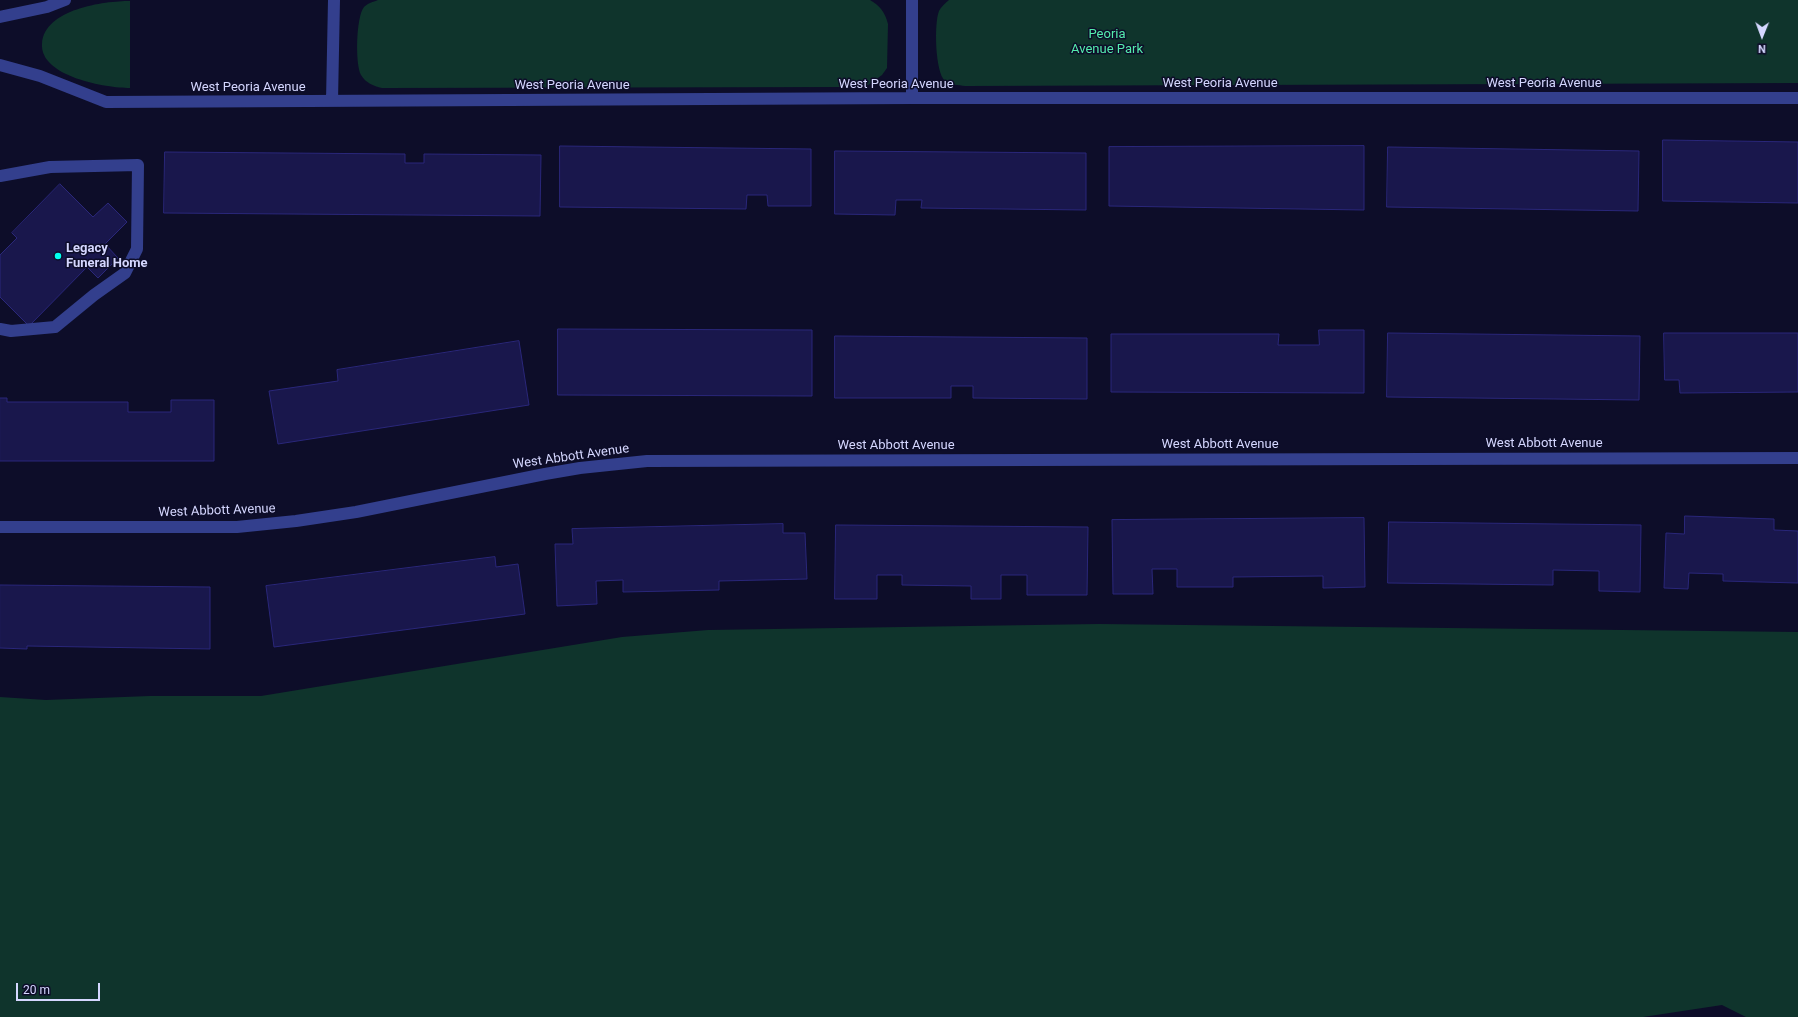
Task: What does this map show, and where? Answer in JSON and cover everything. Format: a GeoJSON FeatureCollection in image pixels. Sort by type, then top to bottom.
{"type":"FeatureCollection","features":[{"type":"Feature","properties":{"kind":"street"},"geometry":{"type":"LineString","coordinates":[[0,17],[47,7],[65,0]]}},
{"type":"Feature","properties":{"kind":"street"},"geometry":{"type":"LineString","coordinates":[[332,101],[334,0]]}},
{"type":"Feature","properties":{"kind":"street"},"geometry":{"type":"LineString","coordinates":[[912,0],[912,98]]}},
{"type":"Feature","properties":{"kind":"street","name":"West Peoria Avenue"},"geometry":{"type":"LineString","coordinates":[[0,65],[40,76],[106,102],[912,98],[1798,98]]}},
{"type":"Feature","properties":{"kind":"street"},"geometry":{"type":"LineString","coordinates":[[0,176],[50,167],[138,165],[138,248],[125,273],[94,294],[55,327],[11,331],[0,329]]}},
{"type":"Feature","properties":{"kind":"street","name":"West Abbott Avenue"},"geometry":{"type":"LineString","coordinates":[[0,527],[237,527],[296,521],[356,512],[580,468],[647,461],[1798,458]]}},
{"type":"Feature","properties":{"kind":"green space"},"geometry":{"type":"Polygon","coordinates":[[[378,0],[870,0],[882,10],[888,24],[887,68],[882,75],[868,85],[843,87],[382,88],[370,84],[361,75],[357,51],[361,12],[364,7],[378,0]]]}},
{"type":"Feature","properties":{"kind":"green space","name":"Peoria Avenue Park"},"geometry":{"type":"Polygon","coordinates":[[[949,0],[1798,0],[1798,83],[965,86],[952,84],[945,81],[939,68],[937,58],[937,17],[941,8],[949,0]]]}},
{"type":"Feature","properties":{"kind":"green space"},"geometry":{"type":"Polygon","coordinates":[[[130,1],[130,88],[106,86],[77,78],[52,65],[44,55],[42,44],[45,32],[53,23],[64,15],[91,5],[130,1]]]}},
{"type":"Feature","properties":{"kind":"green space"},"geometry":{"type":"Polygon","coordinates":[[[1099,624],[1798,632],[1798,1017],[1746,1017],[1722,1005],[1643,1017],[0,1017],[0,697],[46,700],[150,696],[261,696],[622,637],[708,630],[1099,624]]]}},
{"type":"Feature","properties":{"kind":"building"},"geometry":{"type":"Polygon","coordinates":[[[1663,140],[1798,142],[1798,203],[1663,201],[1663,140]]]}},
{"type":"Feature","properties":{"kind":"building"},"geometry":{"type":"Polygon","coordinates":[[[560,146],[811,149],[811,206],[768,206],[767,195],[747,195],[746,209],[560,207],[560,146]]]}},
{"type":"Feature","properties":{"kind":"building"},"geometry":{"type":"Polygon","coordinates":[[[1364,146],[1364,210],[1109,206],[1109,147],[1364,146]]]}},
{"type":"Feature","properties":{"kind":"building"},"geometry":{"type":"Polygon","coordinates":[[[1388,147],[1639,151],[1638,211],[1387,207],[1388,147]]]}},
{"type":"Feature","properties":{"kind":"building"},"geometry":{"type":"Polygon","coordinates":[[[835,151],[1086,153],[1086,210],[921,208],[922,200],[896,200],[895,215],[835,214],[835,151]]]}},
{"type":"Feature","properties":{"kind":"building"},"geometry":{"type":"Polygon","coordinates":[[[165,152],[405,154],[405,163],[424,163],[424,154],[541,155],[540,216],[164,213],[165,152]]]}},
{"type":"Feature","properties":{"kind":"building","name":"Legacy Funeral Home"},"geometry":{"type":"Polygon","coordinates":[[[60,184],[93,217],[108,203],[127,222],[105,244],[118,258],[98,278],[87,267],[29,326],[0,297],[0,255],[17,238],[12,233],[60,184]]]}},
{"type":"Feature","properties":{"kind":"building"},"geometry":{"type":"Polygon","coordinates":[[[558,329],[812,330],[812,396],[558,395],[558,329]]]}},
{"type":"Feature","properties":{"kind":"building"},"geometry":{"type":"Polygon","coordinates":[[[1319,330],[1364,330],[1364,393],[1111,392],[1111,334],[1279,334],[1278,345],[1319,345],[1319,330]]]}},
{"type":"Feature","properties":{"kind":"building"},"geometry":{"type":"Polygon","coordinates":[[[1388,333],[1640,336],[1639,400],[1387,397],[1388,333]]]}},
{"type":"Feature","properties":{"kind":"building"},"geometry":{"type":"Polygon","coordinates":[[[1664,333],[1798,333],[1798,392],[1680,393],[1679,380],[1665,380],[1664,333]]]}},
{"type":"Feature","properties":{"kind":"building"},"geometry":{"type":"Polygon","coordinates":[[[835,336],[1087,338],[1087,399],[973,398],[973,386],[951,386],[951,398],[835,398],[835,336]]]}},
{"type":"Feature","properties":{"kind":"building"},"geometry":{"type":"Polygon","coordinates":[[[519,341],[529,405],[278,444],[269,391],[338,381],[337,370],[519,341]]]}},
{"type":"Feature","properties":{"kind":"building"},"geometry":{"type":"Polygon","coordinates":[[[0,398],[7,398],[7,402],[128,402],[128,412],[171,412],[171,400],[214,400],[214,461],[0,461],[0,398]]]}},
{"type":"Feature","properties":{"kind":"building"},"geometry":{"type":"Polygon","coordinates":[[[1685,516],[1774,519],[1774,530],[1798,531],[1798,583],[1723,581],[1723,574],[1689,573],[1688,589],[1664,588],[1666,533],[1684,534],[1685,516]]]}},
{"type":"Feature","properties":{"kind":"building"},"geometry":{"type":"Polygon","coordinates":[[[1364,518],[1365,587],[1323,588],[1323,576],[1233,577],[1233,587],[1177,587],[1177,569],[1152,569],[1153,594],[1113,594],[1112,520],[1364,518]]]}},
{"type":"Feature","properties":{"kind":"building"},"geometry":{"type":"Polygon","coordinates":[[[1389,522],[1641,525],[1640,592],[1599,591],[1599,571],[1553,570],[1553,585],[1388,583],[1389,522]]]}},
{"type":"Feature","properties":{"kind":"building"},"geometry":{"type":"Polygon","coordinates":[[[783,524],[783,533],[805,533],[807,579],[719,581],[719,590],[623,592],[623,580],[596,581],[597,604],[557,606],[555,544],[573,544],[572,529],[783,524]]]}},
{"type":"Feature","properties":{"kind":"building"},"geometry":{"type":"Polygon","coordinates":[[[836,525],[1088,527],[1087,595],[1027,595],[1027,575],[1001,575],[1001,599],[971,599],[971,586],[902,585],[902,575],[877,575],[877,599],[835,599],[836,525]]]}},
{"type":"Feature","properties":{"kind":"building"},"geometry":{"type":"Polygon","coordinates":[[[495,557],[496,567],[518,564],[525,614],[274,647],[266,586],[495,557]]]}},
{"type":"Feature","properties":{"kind":"building"},"geometry":{"type":"Polygon","coordinates":[[[0,585],[210,587],[210,649],[27,646],[27,649],[0,648],[0,585]]]}},
{"type":"Feature","properties":{"kind":"place","name":"Legacy Funeral Home"},"geometry":{"type":"Point","coordinates":[58,256]}}]}
